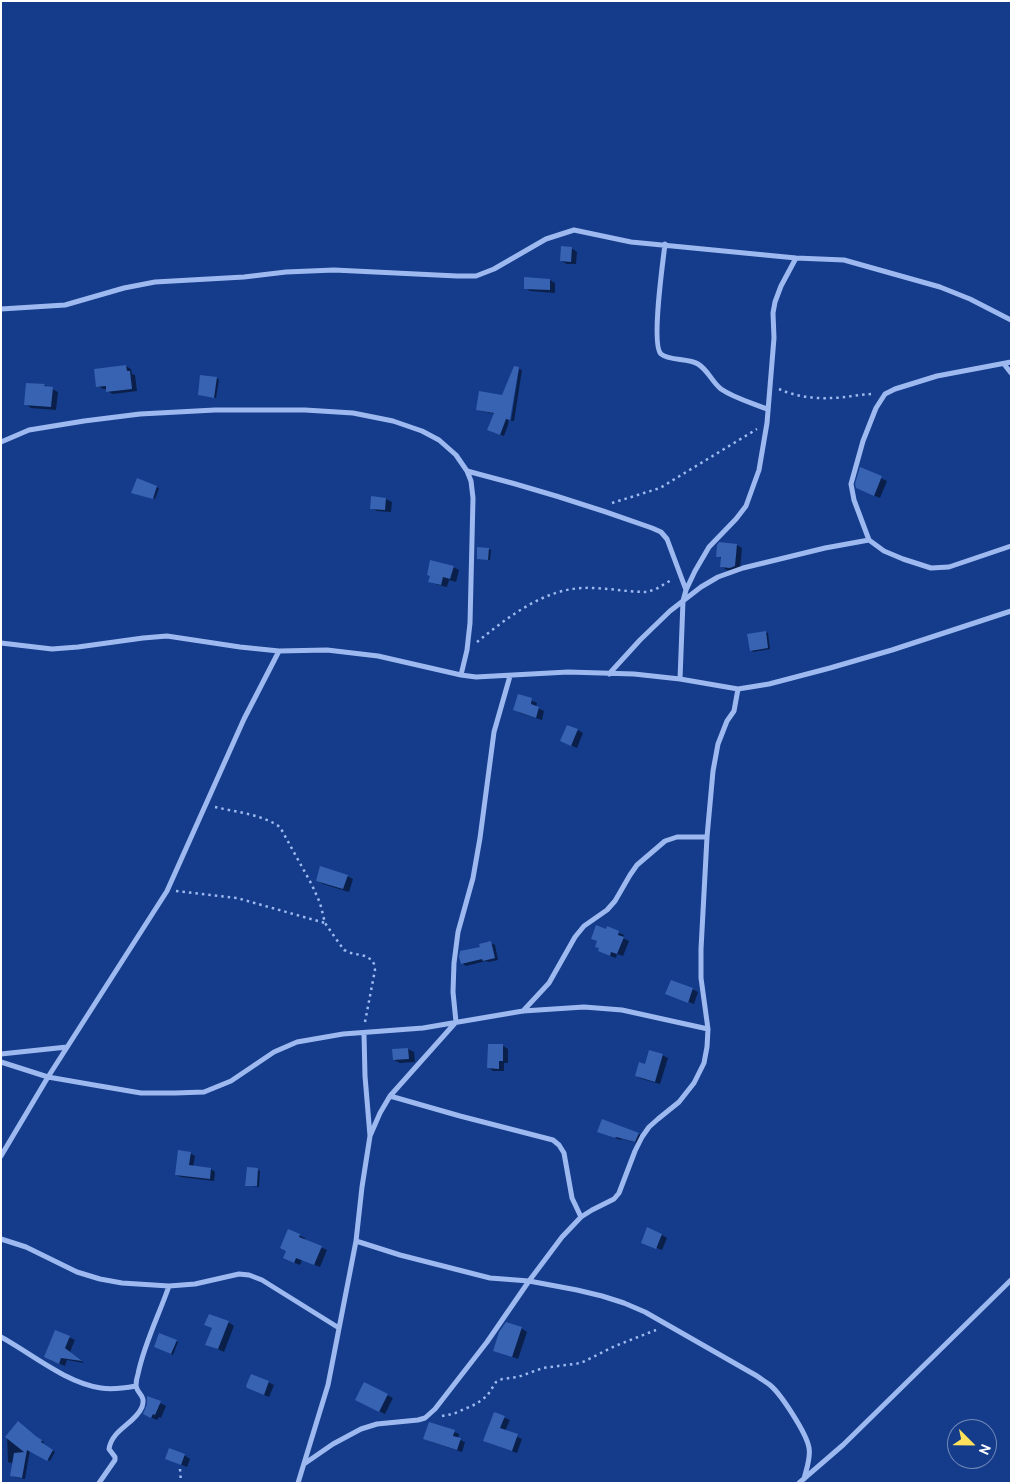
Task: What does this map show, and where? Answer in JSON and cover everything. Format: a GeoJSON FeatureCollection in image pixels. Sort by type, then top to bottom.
{"type":"FeatureCollection","features":[{"type":"Feature","properties":{"kind":"street"},"geometry":{"type":"LineString","coordinates":[[1,309],[65,305],[124,288],[155,282],[244,277],[286,272],[334,270],[476,276],[494,269],[546,239],[574,230],[631,242],[796,258],[844,260],[931,284],[970,299],[1011,320]]}},
{"type":"Feature","properties":{"kind":"street"},"geometry":{"type":"LineString","coordinates":[[665,244],[658,315],[657,348],[666,357],[689,360],[699,364],[722,390],[767,408]]}},
{"type":"Feature","properties":{"kind":"street"},"geometry":{"type":"LineString","coordinates":[[680,679],[683,601],[686,590],[709,547],[746,506],[759,470],[767,423],[773,354],[773,312],[781,286],[796,258]]}},
{"type":"Feature","properties":{"kind":"street"},"geometry":{"type":"LineString","coordinates":[[1011,362],[937,376],[895,388],[885,394],[876,408],[863,441],[850,484],[869,540],[884,551],[903,559],[931,568],[949,567],[1011,546]]}},
{"type":"Feature","properties":{"kind":"street"},"geometry":{"type":"LineString","coordinates":[[1004,364],[1011,373]]}},
{"type":"Feature","properties":{"kind":"street"},"geometry":{"type":"LineString","coordinates":[[1,442],[29,430],[84,421],[140,414],[215,410],[305,410],[352,413],[393,421],[422,431],[439,440],[456,455],[467,471],[471,481],[473,498],[470,624],[467,650],[461,675]]}},
{"type":"Feature","properties":{"kind":"street"},"geometry":{"type":"LineString","coordinates":[[467,471],[536,489],[596,508],[661,532],[667,539],[686,590]]}},
{"type":"Feature","properties":{"kind":"street"},"geometry":{"type":"LineString","coordinates":[[609,674],[655,625],[701,587],[718,578],[743,568],[825,548],[869,540]]}},
{"type":"Feature","properties":{"kind":"street"},"geometry":{"type":"LineString","coordinates":[[1,643],[52,649],[167,636],[279,651],[326,650],[378,656],[476,678],[568,672],[634,674],[680,679],[738,689],[769,684],[830,668],[1011,611]]}},
{"type":"Feature","properties":{"kind":"street"},"geometry":{"type":"LineString","coordinates":[[1,1156],[48,1076],[167,890],[244,719],[279,651]]}},
{"type":"Feature","properties":{"kind":"street"},"geometry":{"type":"LineString","coordinates":[[370,1136],[390,1096],[456,1022],[453,992],[458,932],[473,878],[479,846],[494,732],[510,676]]}},
{"type":"Feature","properties":{"kind":"street"},"geometry":{"type":"LineString","coordinates":[[304,1464],[333,1444],[361,1429],[377,1424],[418,1420],[425,1418],[435,1410],[487,1342],[562,1237],[581,1217],[614,1199],[635,1151],[649,1128],[679,1102],[694,1084],[704,1063],[708,1046],[708,1028],[701,978],[701,940],[713,770],[718,744],[726,722],[734,711],[738,689]]}},
{"type":"Feature","properties":{"kind":"street"},"geometry":{"type":"LineString","coordinates":[[523,1012],[549,983],[575,937],[584,926],[607,910],[615,901],[637,865],[665,841],[677,837],[707,837]]}},
{"type":"Feature","properties":{"kind":"street"},"geometry":{"type":"LineString","coordinates":[[1,1062],[48,1076],[141,1093],[204,1092],[231,1081],[274,1052],[296,1042],[343,1034],[364,1034],[423,1028],[523,1012],[584,1007],[622,1010],[708,1028]]}},
{"type":"Feature","properties":{"kind":"street"},"geometry":{"type":"LineString","coordinates":[[298,1483],[328,1385],[356,1241],[370,1136],[364,1034]]}},
{"type":"Feature","properties":{"kind":"street"},"geometry":{"type":"LineString","coordinates":[[1,1054],[67,1047]]}},
{"type":"Feature","properties":{"kind":"street"},"geometry":{"type":"LineString","coordinates":[[390,1096],[553,1140],[564,1153],[572,1198],[581,1217]]}},
{"type":"Feature","properties":{"kind":"street"},"geometry":{"type":"LineString","coordinates":[[1,1239],[26,1247],[77,1272],[122,1284],[170,1286],[195,1284],[238,1274],[250,1275],[262,1280],[339,1328]]}},
{"type":"Feature","properties":{"kind":"street"},"geometry":{"type":"LineString","coordinates":[[356,1241],[471,1274],[490,1278],[529,1281],[602,1296],[645,1312],[770,1385],[778,1394],[806,1439],[809,1459],[802,1481]]}},
{"type":"Feature","properties":{"kind":"street"},"geometry":{"type":"LineString","coordinates":[[802,1481],[842,1445],[1011,1280]]}},
{"type":"Feature","properties":{"kind":"street"},"geometry":{"type":"LineString","coordinates":[[99,1483],[115,1460],[110,1444],[114,1437],[138,1414],[143,1403],[144,1399],[136,1386],[138,1372],[143,1354],[170,1286]]}},
{"type":"Feature","properties":{"kind":"street"},"geometry":{"type":"LineString","coordinates":[[1,1337],[79,1382],[100,1388],[116,1389],[136,1386]]}},
{"type":"Feature","properties":{"kind":"path"},"geometry":{"type":"LineString","coordinates":[[769,384],[786,392],[820,398],[885,394]]}},
{"type":"Feature","properties":{"kind":"path"},"geometry":{"type":"LineString","coordinates":[[596,508],[660,488],[767,423]]}},
{"type":"Feature","properties":{"kind":"path"},"geometry":{"type":"LineString","coordinates":[[467,650],[508,618],[560,590],[584,588],[647,592],[656,589],[680,574]]}},
{"type":"Feature","properties":{"kind":"path"},"geometry":{"type":"LineString","coordinates":[[206,806],[259,817],[280,827],[312,885],[326,923],[344,950],[365,956],[372,960],[374,964],[364,1034]]}},
{"type":"Feature","properties":{"kind":"path"},"geometry":{"type":"LineString","coordinates":[[167,890],[237,898],[326,923]]}},
{"type":"Feature","properties":{"kind":"path"},"geometry":{"type":"LineString","coordinates":[[425,1418],[454,1414],[476,1404],[487,1396],[496,1382],[502,1379],[518,1377],[543,1368],[581,1363],[615,1346],[667,1326]]}},
{"type":"Feature","properties":{"kind":"path"},"geometry":{"type":"LineString","coordinates":[[180,1469],[181,1483]]}},
{"type":"Feature","properties":{"kind":"building"},"geometry":{"type":"Polygon","coordinates":[[[561,246],[572,247],[571,262],[560,261],[561,246]]]}},
{"type":"Feature","properties":{"kind":"building"},"geometry":{"type":"Polygon","coordinates":[[[524,277],[550,279],[550,290],[524,289],[524,277]]]}},
{"type":"Feature","properties":{"kind":"building"},"geometry":{"type":"Polygon","coordinates":[[[126,365],[127,371],[130,371],[132,389],[106,392],[106,386],[96,387],[94,369],[126,365]]]}},
{"type":"Feature","properties":{"kind":"building"},"geometry":{"type":"Polygon","coordinates":[[[514,366],[519,367],[510,420],[506,419],[500,435],[487,430],[494,413],[476,410],[479,391],[502,395],[514,366]]]}},
{"type":"Feature","properties":{"kind":"building"},"geometry":{"type":"Polygon","coordinates":[[[200,375],[217,377],[214,398],[198,395],[200,375]]]}},
{"type":"Feature","properties":{"kind":"building"},"geometry":{"type":"Polygon","coordinates":[[[26,383],[45,384],[44,386],[53,387],[51,407],[24,405],[26,383]]]}},
{"type":"Feature","properties":{"kind":"building"},"geometry":{"type":"Polygon","coordinates":[[[860,467],[882,476],[874,496],[856,488],[855,484],[860,467]]]}},
{"type":"Feature","properties":{"kind":"building"},"geometry":{"type":"Polygon","coordinates":[[[137,478],[157,486],[153,499],[131,493],[137,478]]]}},
{"type":"Feature","properties":{"kind":"building"},"geometry":{"type":"Polygon","coordinates":[[[371,496],[386,498],[385,510],[370,509],[371,496]]]}},
{"type":"Feature","properties":{"kind":"building"},"geometry":{"type":"Polygon","coordinates":[[[719,542],[737,544],[735,566],[730,568],[720,567],[721,557],[716,557],[719,542]]]}},
{"type":"Feature","properties":{"kind":"building"},"geometry":{"type":"Polygon","coordinates":[[[477,547],[489,548],[488,560],[477,559],[477,547]]]}},
{"type":"Feature","properties":{"kind":"building"},"geometry":{"type":"Polygon","coordinates":[[[430,560],[454,566],[450,579],[443,577],[441,585],[428,582],[430,576],[427,575],[430,560]]]}},
{"type":"Feature","properties":{"kind":"building"},"geometry":{"type":"Polygon","coordinates":[[[766,631],[768,648],[750,651],[747,634],[766,631]]]}},
{"type":"Feature","properties":{"kind":"building"},"geometry":{"type":"Polygon","coordinates":[[[518,694],[532,698],[531,704],[539,707],[536,718],[513,710],[518,694]]]}},
{"type":"Feature","properties":{"kind":"building"},"geometry":{"type":"Polygon","coordinates":[[[567,725],[578,729],[571,746],[560,741],[567,725]]]}},
{"type":"Feature","properties":{"kind":"building"},"geometry":{"type":"Polygon","coordinates":[[[320,866],[348,875],[343,889],[316,881],[320,866]]]}},
{"type":"Feature","properties":{"kind":"building"},"geometry":{"type":"Polygon","coordinates":[[[596,925],[606,929],[607,926],[619,931],[618,935],[624,937],[617,954],[611,952],[610,956],[598,951],[599,948],[595,947],[597,941],[591,939],[596,925]]]}},
{"type":"Feature","properties":{"kind":"building"},"geometry":{"type":"Polygon","coordinates":[[[491,941],[495,958],[461,964],[460,951],[480,947],[479,944],[491,941]]]}},
{"type":"Feature","properties":{"kind":"building"},"geometry":{"type":"Polygon","coordinates":[[[671,980],[693,988],[688,1003],[665,994],[671,980]]]}},
{"type":"Feature","properties":{"kind":"building"},"geometry":{"type":"Polygon","coordinates":[[[488,1044],[503,1044],[503,1061],[499,1061],[499,1069],[487,1068],[488,1044]]]}},
{"type":"Feature","properties":{"kind":"building"},"geometry":{"type":"Polygon","coordinates":[[[408,1048],[409,1059],[393,1060],[392,1049],[408,1048]]]}},
{"type":"Feature","properties":{"kind":"building"},"geometry":{"type":"Polygon","coordinates":[[[649,1050],[663,1054],[655,1082],[635,1076],[639,1062],[645,1064],[649,1050]]]}},
{"type":"Feature","properties":{"kind":"building"},"geometry":{"type":"Polygon","coordinates":[[[602,1119],[639,1133],[635,1142],[597,1132],[602,1119]]]}},
{"type":"Feature","properties":{"kind":"building"},"geometry":{"type":"Polygon","coordinates":[[[178,1150],[191,1152],[189,1165],[211,1168],[210,1179],[175,1175],[178,1150]]]}},
{"type":"Feature","properties":{"kind":"building"},"geometry":{"type":"Polygon","coordinates":[[[247,1167],[258,1168],[257,1186],[245,1186],[247,1167]]]}},
{"type":"Feature","properties":{"kind":"building"},"geometry":{"type":"Polygon","coordinates":[[[647,1227],[662,1234],[656,1249],[641,1243],[647,1227]]]}},
{"type":"Feature","properties":{"kind":"building"},"geometry":{"type":"Polygon","coordinates":[[[288,1229],[300,1234],[299,1237],[322,1246],[314,1265],[296,1258],[294,1263],[283,1258],[286,1251],[280,1248],[288,1229]]]}},
{"type":"Feature","properties":{"kind":"building"},"geometry":{"type":"Polygon","coordinates":[[[209,1314],[229,1321],[218,1349],[205,1345],[212,1328],[204,1325],[209,1314]]]}},
{"type":"Feature","properties":{"kind":"building"},"geometry":{"type":"Polygon","coordinates":[[[506,1322],[522,1327],[512,1357],[493,1351],[499,1332],[506,1322]]]}},
{"type":"Feature","properties":{"kind":"building"},"geometry":{"type":"Polygon","coordinates":[[[55,1330],[70,1336],[65,1348],[82,1361],[61,1358],[59,1364],[44,1357],[55,1330]]]}},
{"type":"Feature","properties":{"kind":"building"},"geometry":{"type":"Polygon","coordinates":[[[159,1333],[177,1340],[171,1354],[154,1347],[159,1333]]]}},
{"type":"Feature","properties":{"kind":"building"},"geometry":{"type":"Polygon","coordinates":[[[251,1374],[269,1381],[264,1395],[247,1388],[246,1386],[251,1374]]]}},
{"type":"Feature","properties":{"kind":"building"},"geometry":{"type":"Polygon","coordinates":[[[364,1382],[388,1394],[379,1412],[355,1400],[364,1382]]]}},
{"type":"Feature","properties":{"kind":"building"},"geometry":{"type":"Polygon","coordinates":[[[147,1396],[161,1401],[155,1415],[153,1414],[151,1418],[143,1414],[147,1404],[147,1396]]]}},
{"type":"Feature","properties":{"kind":"building"},"geometry":{"type":"Polygon","coordinates":[[[494,1412],[505,1416],[500,1428],[518,1434],[512,1451],[483,1441],[494,1412]]]}},
{"type":"Feature","properties":{"kind":"building"},"geometry":{"type":"Polygon","coordinates":[[[18,1421],[53,1450],[47,1461],[27,1450],[22,1478],[10,1476],[14,1453],[24,1452],[5,1437],[18,1421]]]}},
{"type":"Feature","properties":{"kind":"building"},"geometry":{"type":"Polygon","coordinates":[[[429,1422],[455,1430],[453,1436],[461,1438],[457,1450],[423,1439],[429,1422]]]}},
{"type":"Feature","properties":{"kind":"building"},"geometry":{"type":"Polygon","coordinates":[[[169,1448],[185,1454],[181,1465],[165,1459],[169,1448]]]}}]}
